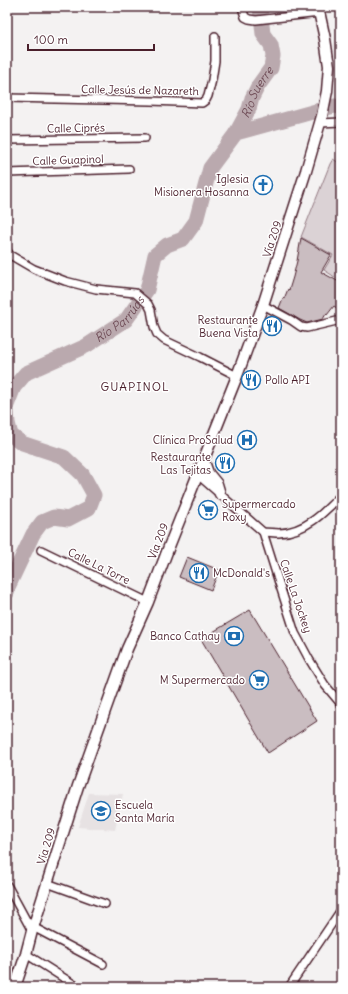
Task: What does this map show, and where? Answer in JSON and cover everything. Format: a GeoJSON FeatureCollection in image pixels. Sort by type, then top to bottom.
{"type":"FeatureCollection","features":[{"type":"Feature","properties":{"kind":"main road","name":"Vía 209"},"geometry":{"type":"LineString","coordinates":[[15,987],[78,786],[127,649],[148,602],[264,305],[306,171],[325,104],[327,91],[329,66],[319,10]]}},
{"type":"Feature","properties":{"kind":"main road"},"geometry":{"type":"LineString","coordinates":[[203,459],[208,473],[217,484],[220,494]]}},
{"type":"Feature","properties":{"kind":"street"},"geometry":{"type":"LineString","coordinates":[[242,7],[245,17],[256,20],[319,10]]}},
{"type":"Feature","properties":{"kind":"street","name":"Calle Jesús de Nazareth"},"geometry":{"type":"LineString","coordinates":[[7,98],[202,103],[208,96],[212,80],[215,60],[215,36]]}},
{"type":"Feature","properties":{"kind":"street"},"geometry":{"type":"LineString","coordinates":[[321,119],[341,122]]}},
{"type":"Feature","properties":{"kind":"street","name":"Calle Ciprés"},"geometry":{"type":"LineString","coordinates":[[7,140],[145,138]]}},
{"type":"Feature","properties":{"kind":"street","name":"Calle Guapinol"},"geometry":{"type":"LineString","coordinates":[[7,173],[129,168]]}},
{"type":"Feature","properties":{"kind":"street"},"geometry":{"type":"LineString","coordinates":[[7,251],[10,255],[34,269],[65,281],[96,289],[135,294],[148,304],[157,334],[164,340],[237,376]]}},
{"type":"Feature","properties":{"kind":"street"},"geometry":{"type":"LineString","coordinates":[[264,305],[301,327],[307,328],[341,320]]}},
{"type":"Feature","properties":{"kind":"street"},"geometry":{"type":"LineString","coordinates":[[197,474],[263,532],[287,533],[299,529],[316,519],[341,495]]}},
{"type":"Feature","properties":{"kind":"street","name":"Calle La Jockey"},"geometry":{"type":"LineString","coordinates":[[263,532],[295,633],[325,685],[341,704]]}},
{"type":"Feature","properties":{"kind":"street","name":"Calle La Torre"},"geometry":{"type":"LineString","coordinates":[[41,550],[148,602]]}},
{"type":"Feature","properties":{"kind":"street"},"geometry":{"type":"LineString","coordinates":[[47,883],[105,904]]}},
{"type":"Feature","properties":{"kind":"street"},"geometry":{"type":"LineString","coordinates":[[7,885],[32,929],[103,964]]}},
{"type":"Feature","properties":{"kind":"street"},"geometry":{"type":"LineString","coordinates":[[289,987],[341,910]]}},
{"type":"Feature","properties":{"kind":"street"},"geometry":{"type":"LineString","coordinates":[[26,954],[78,987]]}},
{"type":"Feature","properties":{"kind":"shaded area"},"geometry":{"type":"Polygon","coordinates":[[[333,159],[341,164],[341,281],[324,270],[333,255],[301,237],[333,159]]]}},
{"type":"Feature","properties":{"kind":"shaded area","name":"Escuela Santa María"},"geometry":{"type":"Polygon","coordinates":[[[89,793],[123,794],[115,830],[78,827],[89,793]]]}},
{"type":"Feature","properties":{"kind":"building"},"geometry":{"type":"Polygon","coordinates":[[[301,238],[331,255],[321,272],[341,283],[341,311],[334,306],[323,319],[307,323],[279,308],[288,289],[289,290],[297,261],[301,238]]]}},
{"type":"Feature","properties":{"kind":"building","name":"McDonald's"},"geometry":{"type":"Polygon","coordinates":[[[187,557],[219,570],[211,590],[179,577],[187,557]]]}},
{"type":"Feature","properties":{"kind":"building","name":"M Supermercado"},"geometry":{"type":"Polygon","coordinates":[[[250,610],[317,721],[268,753],[201,639],[250,610]]]}},
{"type":"Feature","properties":{"kind":"waterway","name":"Río Suerre"},"geometry":{"type":"LineString","coordinates":[[236,133],[249,109],[252,98],[258,86],[271,68],[273,56],[271,45],[263,34],[260,7]]}},
{"type":"Feature","properties":{"kind":"waterway","name":"Río Parrúas"},"geometry":{"type":"LineString","coordinates":[[7,405],[14,387],[26,373],[86,346],[126,320],[147,290],[155,255],[167,245],[183,239],[196,221],[210,168],[236,133],[334,106],[341,107]]}},
{"type":"Feature","properties":{"kind":"waterway","name":"Río Parrúas"},"geometry":{"type":"LineString","coordinates":[[7,411],[11,435],[22,443],[64,457],[83,475],[94,495],[89,508],[68,519],[54,517],[42,522],[33,534],[8,587],[7,593]]}},
{"type":"Feature","properties":{"kind":"place","name":"Iglesia Misionera Hosanna"},"geometry":{"type":"Point","coordinates":[263,185]}},
{"type":"Feature","properties":{"kind":"place","name":"Restaurante Buena Vista"},"geometry":{"type":"Point","coordinates":[272,326]}},
{"type":"Feature","properties":{"kind":"place","name":"Pollo API"},"geometry":{"type":"Point","coordinates":[251,380]}},
{"type":"Feature","properties":{"kind":"place","name":"Clínica ProSalud"},"geometry":{"type":"Point","coordinates":[247,440]}},
{"type":"Feature","properties":{"kind":"place","name":"Restaurante Las Tejitas"},"geometry":{"type":"Point","coordinates":[225,463]}},
{"type":"Feature","properties":{"kind":"place","name":"Supermercado Roxy"},"geometry":{"type":"Point","coordinates":[208,510]}},
{"type":"Feature","properties":{"kind":"place","name":"McDonald's"},"geometry":{"type":"Point","coordinates":[199,573]}},
{"type":"Feature","properties":{"kind":"place","name":"Banco Cathay"},"geometry":{"type":"Point","coordinates":[234,636]}},
{"type":"Feature","properties":{"kind":"place","name":"M Supermercado"},"geometry":{"type":"Point","coordinates":[259,680]}},
{"type":"Feature","properties":{"kind":"place","name":"Escuela Santa María"},"geometry":{"type":"Point","coordinates":[101,811]}},
{"type":"Feature","properties":{"kind":"district","name":"GUAPINOL"},"geometry":{"type":"Point","coordinates":[135,387]}}]}
